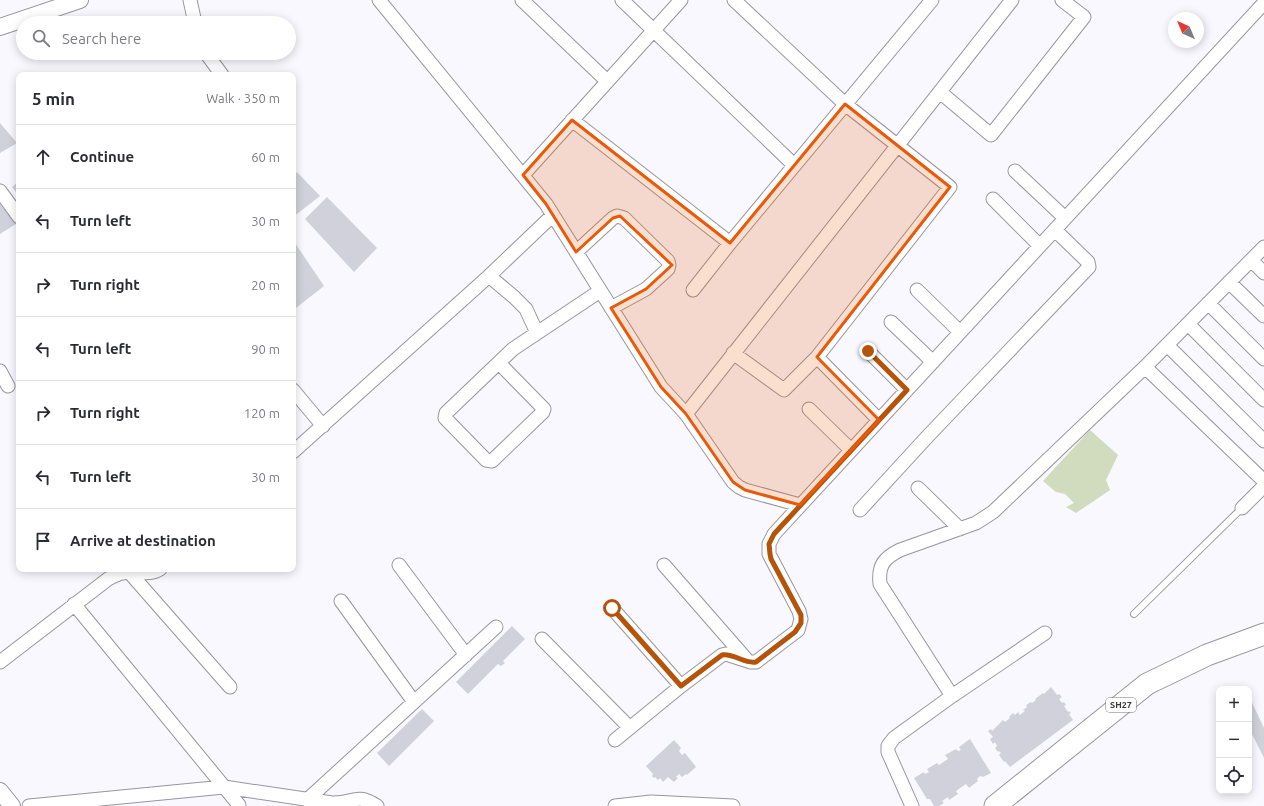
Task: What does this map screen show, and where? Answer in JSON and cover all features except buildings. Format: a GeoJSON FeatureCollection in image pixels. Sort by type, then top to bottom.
{"type":"FeatureCollection","features":[{"type":"Feature","properties":{"kind":"main road","name":"SH27"},"geometry":{"type":"LineString","coordinates":[[996,806],[1147,684],[1207,655],[1264,634]]}},
{"type":"Feature","properties":{"kind":"street"},"geometry":{"type":"LineString","coordinates":[[33,16],[80,0]]}},
{"type":"Feature","properties":{"kind":"street"},"geometry":{"type":"LineString","coordinates":[[190,0],[193,16]]}},
{"type":"Feature","properties":{"kind":"street"},"geometry":{"type":"LineString","coordinates":[[379,0],[546,204],[661,387],[686,414],[729,477],[739,487],[800,505]]}},
{"type":"Feature","properties":{"kind":"street"},"geometry":{"type":"LineString","coordinates":[[522,0],[607,81]]}},
{"type":"Feature","properties":{"kind":"street"},"geometry":{"type":"LineString","coordinates":[[622,0],[794,165]]}},
{"type":"Feature","properties":{"kind":"street"},"geometry":{"type":"LineString","coordinates":[[523,175],[680,0]]}},
{"type":"Feature","properties":{"kind":"street"},"geometry":{"type":"LineString","coordinates":[[733,353],[784,390],[817,357],[950,186],[845,104],[734,0]]}},
{"type":"Feature","properties":{"kind":"street"},"geometry":{"type":"LineString","coordinates":[[693,290],[794,165],[932,0]]}},
{"type":"Feature","properties":{"kind":"street"},"geometry":{"type":"LineString","coordinates":[[686,414],[1012,0]]}},
{"type":"Feature","properties":{"kind":"street"},"geometry":{"type":"LineString","coordinates":[[940,92],[991,135],[1084,17],[1062,0]]}},
{"type":"Feature","properties":{"kind":"street"},"geometry":{"type":"LineString","coordinates":[[615,740],[681,686],[722,655],[726,654],[748,662],[760,660],[795,632],[801,623],[800,612],[771,559],[769,544],[774,534],[1264,3]]}},
{"type":"Feature","properties":{"kind":"street"},"geometry":{"type":"LineString","coordinates":[[0,27],[16,22]]}},
{"type":"Feature","properties":{"kind":"street"},"geometry":{"type":"LineString","coordinates":[[211,60],[220,72]]}},
{"type":"Feature","properties":{"kind":"street"},"geometry":{"type":"LineString","coordinates":[[572,120],[730,243]]}},
{"type":"Feature","properties":{"kind":"street"},"geometry":{"type":"LineString","coordinates":[[1015,171],[1065,218]]}},
{"type":"Feature","properties":{"kind":"street"},"geometry":{"type":"LineString","coordinates":[[0,191],[16,213]]}},
{"type":"Feature","properties":{"kind":"street"},"geometry":{"type":"LineString","coordinates":[[993,199],[1040,246]]}},
{"type":"Feature","properties":{"kind":"street"},"geometry":{"type":"LineString","coordinates":[[296,449],[489,276],[553,216]]}},
{"type":"Feature","properties":{"kind":"street"},"geometry":{"type":"LineString","coordinates":[[576,252],[613,218],[620,216],[624,218],[668,261],[668,269],[651,284],[611,308]]}},
{"type":"Feature","properties":{"kind":"street"},"geometry":{"type":"LineString","coordinates":[[860,510],[926,437],[1089,267],[1088,262],[1055,230]]}},
{"type":"Feature","properties":{"kind":"street"},"geometry":{"type":"LineString","coordinates":[[952,696],[880,584],[879,575],[883,561],[889,555],[900,550],[976,524],[984,519],[1002,504],[1145,367],[1264,247]]}},
{"type":"Feature","properties":{"kind":"street"},"geometry":{"type":"LineString","coordinates":[[1251,260],[1264,273]]}},
{"type":"Feature","properties":{"kind":"street"},"geometry":{"type":"LineString","coordinates":[[489,276],[526,309],[537,333]]}},
{"type":"Feature","properties":{"kind":"street"},"geometry":{"type":"LineString","coordinates":[[1229,282],[1264,316]]}},
{"type":"Feature","properties":{"kind":"street"},"geometry":{"type":"LineString","coordinates":[[917,290],[960,332]]}},
{"type":"Feature","properties":{"kind":"street"},"geometry":{"type":"LineString","coordinates":[[499,363],[544,409],[543,412],[492,460],[488,461],[445,418],[446,413],[513,349],[600,291]]}},
{"type":"Feature","properties":{"kind":"street"},"geometry":{"type":"LineString","coordinates":[[1208,303],[1264,358]]}},
{"type":"Feature","properties":{"kind":"street"},"geometry":{"type":"LineString","coordinates":[[891,322],[933,362]]}},
{"type":"Feature","properties":{"kind":"street"},"geometry":{"type":"LineString","coordinates":[[1188,324],[1264,400]]}},
{"type":"Feature","properties":{"kind":"street"},"geometry":{"type":"LineString","coordinates":[[1167,345],[1264,441]]}},
{"type":"Feature","properties":{"kind":"street"},"geometry":{"type":"LineString","coordinates":[[868,351],[907,390]]}},
{"type":"Feature","properties":{"kind":"street"},"geometry":{"type":"LineString","coordinates":[[817,357],[879,420]]}},
{"type":"Feature","properties":{"kind":"street"},"geometry":{"type":"LineString","coordinates":[[1145,367],[1264,481]]}},
{"type":"Feature","properties":{"kind":"street"},"geometry":{"type":"LineString","coordinates":[[0,371],[8,386]]}},
{"type":"Feature","properties":{"kind":"street"},"geometry":{"type":"LineString","coordinates":[[296,394],[323,426]]}},
{"type":"Feature","properties":{"kind":"street"},"geometry":{"type":"LineString","coordinates":[[809,408],[852,450]]}},
{"type":"Feature","properties":{"kind":"street"},"geometry":{"type":"LineString","coordinates":[[1242,508],[1264,486]]}},
{"type":"Feature","properties":{"kind":"street"},"geometry":{"type":"LineString","coordinates":[[918,488],[960,529]]}},
{"type":"Feature","properties":{"kind":"street"},"geometry":{"type":"LineString","coordinates":[[664,564],[748,662]]}},
{"type":"Feature","properties":{"kind":"street"},"geometry":{"type":"LineString","coordinates":[[399,565],[466,655]]}},
{"type":"Feature","properties":{"kind":"street"},"geometry":{"type":"LineString","coordinates":[[129,572],[230,687]]}},
{"type":"Feature","properties":{"kind":"street"},"geometry":{"type":"LineString","coordinates":[[0,662],[108,579],[115,575],[129,572],[150,572]]}},
{"type":"Feature","properties":{"kind":"street"},"geometry":{"type":"LineString","coordinates":[[341,601],[414,702]]}},
{"type":"Feature","properties":{"kind":"street"},"geometry":{"type":"LineString","coordinates":[[74,604],[239,804]]}},
{"type":"Feature","properties":{"kind":"street"},"geometry":{"type":"LineString","coordinates":[[612,608],[681,686]]}},
{"type":"Feature","properties":{"kind":"street"},"geometry":{"type":"LineString","coordinates":[[307,800],[496,627]]}},
{"type":"Feature","properties":{"kind":"street"},"geometry":{"type":"LineString","coordinates":[[912,806],[888,752],[888,746],[894,738],[952,696],[1045,633]]}},
{"type":"Feature","properties":{"kind":"street"},"geometry":{"type":"LineString","coordinates":[[542,639],[630,728]]}},
{"type":"Feature","properties":{"kind":"street"},"geometry":{"type":"LineString","coordinates":[[29,806],[224,787],[307,800],[339,803],[361,799],[368,800],[377,806]]}},
{"type":"Feature","properties":{"kind":"street"},"geometry":{"type":"LineString","coordinates":[[0,791],[12,806]]}},
{"type":"Feature","properties":{"kind":"street"},"geometry":{"type":"LineString","coordinates":[[615,806],[651,802],[733,806]]}},
{"type":"Feature","properties":{"kind":"lane"},"geometry":{"type":"LineString","coordinates":[[1134,614],[1242,508]]}},
{"type":"Feature","properties":{"kind":"highlighted area"},"geometry":{"type":"Polygon","coordinates":[[[845,104],[950,187],[817,357],[879,420],[800,505],[745,490],[733,482],[686,414],[661,387],[611,308],[646,289],[672,265],[620,216],[613,218],[576,252],[546,204],[523,175],[572,120],[730,243],[845,104]]]}},
{"type":"Feature","properties":{"kind":"green space"},"geometry":{"type":"Polygon","coordinates":[[[1090,430],[1118,455],[1106,480],[1110,490],[1076,513],[1066,507],[1074,503],[1065,494],[1056,492],[1043,481],[1090,430]]]}},
{"type":"Feature","properties":{"kind":"route"},"geometry":{"type":"LineString","coordinates":[[612,608],[681,686],[722,655],[726,654],[748,662],[756,662],[798,630],[801,623],[801,615],[771,559],[769,544],[774,534],[907,390],[868,351]]}}]}
